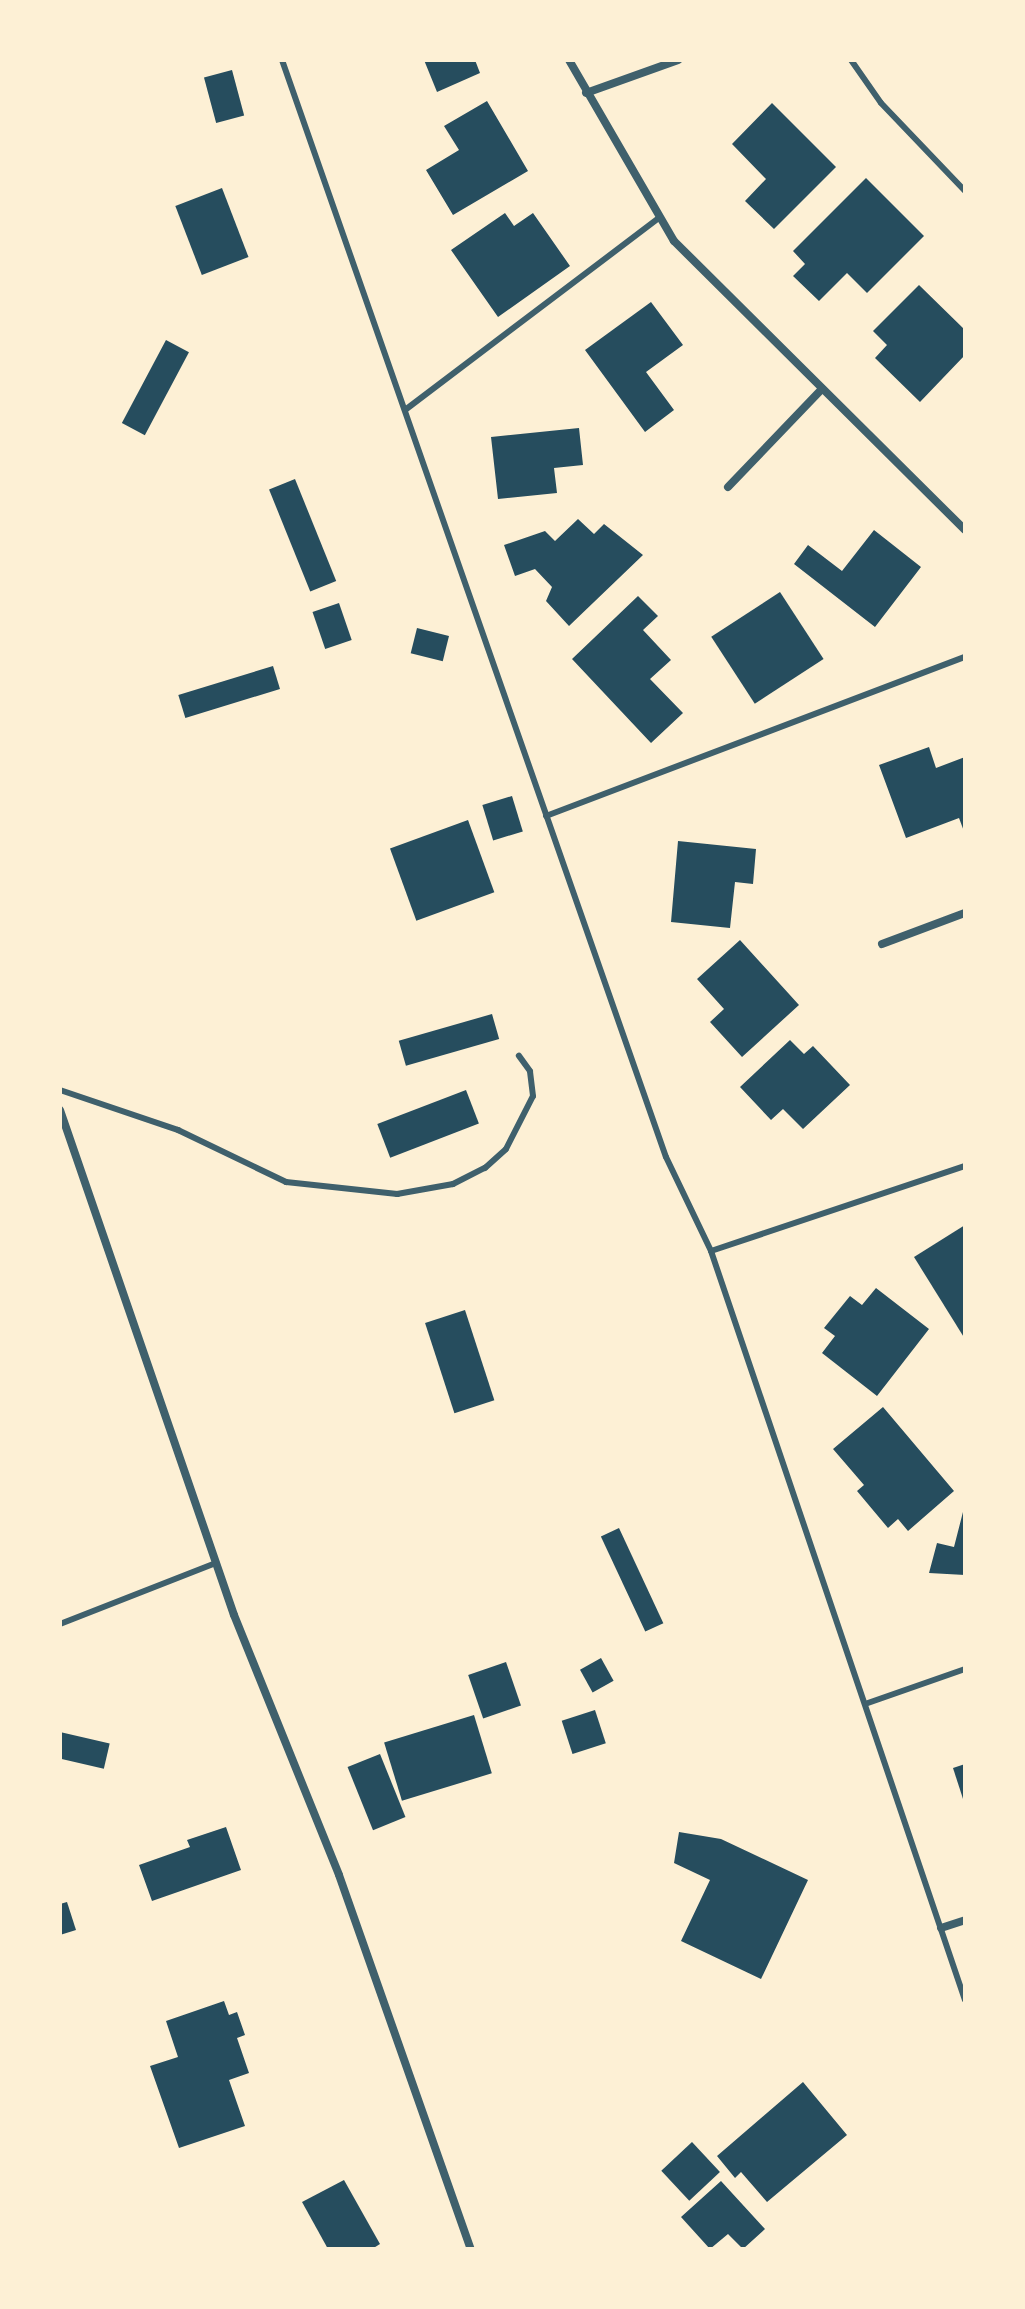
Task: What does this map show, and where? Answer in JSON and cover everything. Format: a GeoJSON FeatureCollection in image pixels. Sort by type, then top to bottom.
{"type":"FeatureCollection","features":[{"type":"Feature","properties":{"kind":"street"},"geometry":{"type":"LineString","coordinates":[[569,60],[674,241],[965,530]]}},
{"type":"Feature","properties":{"kind":"street"},"geometry":{"type":"LineString","coordinates":[[586,93],[678,60]]}},
{"type":"Feature","properties":{"kind":"street"},"geometry":{"type":"LineString","coordinates":[[728,487],[822,389]]}},
{"type":"Feature","properties":{"kind":"street"},"geometry":{"type":"LineString","coordinates":[[882,944],[965,913]]}},
{"type":"Feature","properties":{"kind":"street"},"geometry":{"type":"LineString","coordinates":[[60,1110],[216,1563],[339,1875],[471,2249]]}},
{"type":"Feature","properties":{"kind":"street"},"geometry":{"type":"LineString","coordinates":[[941,1928],[965,1920]]}},
{"type":"Feature","properties":{"kind":"lane"},"geometry":{"type":"LineString","coordinates":[[282,60],[666,1157],[711,1251],[965,2000]]}},
{"type":"Feature","properties":{"kind":"lane"},"geometry":{"type":"LineString","coordinates":[[851,60],[881,103],[965,191]]}},
{"type":"Feature","properties":{"kind":"lane"},"geometry":{"type":"LineString","coordinates":[[405,410],[660,217]]}},
{"type":"Feature","properties":{"kind":"lane"},"geometry":{"type":"LineString","coordinates":[[546,816],[965,657]]}},
{"type":"Feature","properties":{"kind":"lane"},"geometry":{"type":"LineString","coordinates":[[60,1090],[178,1130],[286,1182],[397,1194],[453,1184],[485,1168],[506,1149],[533,1096],[530,1071],[519,1056]]}},
{"type":"Feature","properties":{"kind":"lane"},"geometry":{"type":"LineString","coordinates":[[711,1251],[965,1166]]}},
{"type":"Feature","properties":{"kind":"lane"},"geometry":{"type":"LineString","coordinates":[[60,1624],[216,1563]]}},
{"type":"Feature","properties":{"kind":"lane"},"geometry":{"type":"LineString","coordinates":[[865,1704],[965,1669]]}},
{"type":"Feature","properties":{"kind":"building"},"geometry":{"type":"Polygon","coordinates":[[[424,60],[475,60],[480,73],[437,92],[424,60]]]}},
{"type":"Feature","properties":{"kind":"building"},"geometry":{"type":"Polygon","coordinates":[[[232,70],[244,115],[216,123],[204,78],[232,70]]]}},
{"type":"Feature","properties":{"kind":"building"},"geometry":{"type":"Polygon","coordinates":[[[487,101],[528,171],[453,215],[426,170],[459,150],[444,126],[487,101]]]}},
{"type":"Feature","properties":{"kind":"building"},"geometry":{"type":"Polygon","coordinates":[[[772,103],[836,167],[774,229],[745,201],[766,179],[732,144],[772,103]]]}},
{"type":"Feature","properties":{"kind":"building"},"geometry":{"type":"Polygon","coordinates":[[[866,178],[924,236],[867,293],[847,273],[819,301],[793,276],[805,264],[793,251],[866,178]]]}},
{"type":"Feature","properties":{"kind":"building"},"geometry":{"type":"Polygon","coordinates":[[[222,188],[249,257],[202,275],[175,206],[222,188]]]}},
{"type":"Feature","properties":{"kind":"building"},"geometry":{"type":"Polygon","coordinates":[[[505,213],[514,226],[533,213],[570,266],[498,317],[451,250],[505,213]]]}},
{"type":"Feature","properties":{"kind":"building"},"geometry":{"type":"Polygon","coordinates":[[[919,285],[965,330],[965,355],[920,402],[875,358],[887,345],[873,331],[919,285]]]}},
{"type":"Feature","properties":{"kind":"building"},"geometry":{"type":"Polygon","coordinates":[[[651,302],[683,345],[646,372],[674,410],[645,432],[585,350],[651,302]]]}},
{"type":"Feature","properties":{"kind":"building"},"geometry":{"type":"Polygon","coordinates":[[[166,340],[189,352],[145,435],[122,423],[166,340]]]}},
{"type":"Feature","properties":{"kind":"building"},"geometry":{"type":"Polygon","coordinates":[[[579,428],[583,465],[554,468],[557,493],[498,499],[491,437],[579,428]]]}},
{"type":"Feature","properties":{"kind":"building"},"geometry":{"type":"Polygon","coordinates":[[[295,479],[336,581],[310,591],[269,489],[295,479]]]}},
{"type":"Feature","properties":{"kind":"building"},"geometry":{"type":"Polygon","coordinates":[[[578,519],[594,534],[604,524],[643,555],[569,626],[546,601],[552,587],[535,569],[515,576],[504,545],[545,531],[555,541],[578,519]]]}},
{"type":"Feature","properties":{"kind":"building"},"geometry":{"type":"Polygon","coordinates":[[[874,530],[921,567],[875,627],[794,564],[808,545],[842,571],[874,530]]]}},
{"type":"Feature","properties":{"kind":"building"},"geometry":{"type":"Polygon","coordinates":[[[780,592],[824,659],[755,704],[711,637],[780,592]]]}},
{"type":"Feature","properties":{"kind":"building"},"geometry":{"type":"Polygon","coordinates":[[[638,596],[658,616],[643,630],[671,660],[650,679],[683,713],[651,743],[572,659],[638,596]]]}},
{"type":"Feature","properties":{"kind":"building"},"geometry":{"type":"Polygon","coordinates":[[[339,603],[352,640],[325,649],[313,612],[339,603]]]}},
{"type":"Feature","properties":{"kind":"building"},"geometry":{"type":"Polygon","coordinates":[[[417,628],[449,636],[443,661],[411,653],[417,628]]]}},
{"type":"Feature","properties":{"kind":"building"},"geometry":{"type":"Polygon","coordinates":[[[273,666],[280,689],[185,718],[178,695],[273,666]]]}},
{"type":"Feature","properties":{"kind":"building"},"geometry":{"type":"Polygon","coordinates":[[[929,747],[936,768],[965,757],[965,834],[959,818],[906,838],[879,765],[929,747]]]}},
{"type":"Feature","properties":{"kind":"building"},"geometry":{"type":"Polygon","coordinates":[[[512,796],[523,831],[493,840],[482,805],[512,796]]]}},
{"type":"Feature","properties":{"kind":"building"},"geometry":{"type":"Polygon","coordinates":[[[468,820],[494,892],[416,921],[390,848],[468,820]]]}},
{"type":"Feature","properties":{"kind":"building"},"geometry":{"type":"Polygon","coordinates":[[[678,841],[756,849],[753,884],[735,882],[730,928],[671,922],[678,841]]]}},
{"type":"Feature","properties":{"kind":"building"},"geometry":{"type":"Polygon","coordinates":[[[740,940],[799,1005],[742,1057],[710,1022],[724,1009],[697,979],[740,940]]]}},
{"type":"Feature","properties":{"kind":"building"},"geometry":{"type":"Polygon","coordinates":[[[492,1014],[499,1039],[406,1066],[399,1041],[492,1014]]]}},
{"type":"Feature","properties":{"kind":"building"},"geometry":{"type":"Polygon","coordinates":[[[790,1040],[804,1054],[813,1046],[850,1085],[803,1129],[783,1109],[771,1120],[740,1087],[790,1040]]]}},
{"type":"Feature","properties":{"kind":"building"},"geometry":{"type":"Polygon","coordinates":[[[466,1090],[479,1124],[390,1158],[377,1124],[466,1090]]]}},
{"type":"Feature","properties":{"kind":"building"},"geometry":{"type":"Polygon","coordinates":[[[965,1225],[965,1339],[914,1257],[965,1225]]]}},
{"type":"Feature","properties":{"kind":"building"},"geometry":{"type":"Polygon","coordinates":[[[876,1288],[929,1329],[877,1396],[822,1353],[835,1336],[824,1328],[850,1296],[862,1305],[876,1288]]]}},
{"type":"Feature","properties":{"kind":"building"},"geometry":{"type":"Polygon","coordinates":[[[465,1310],[494,1400],[454,1413],[425,1323],[465,1310]]]}},
{"type":"Feature","properties":{"kind":"building"},"geometry":{"type":"Polygon","coordinates":[[[883,1407],[954,1491],[908,1531],[898,1519],[888,1528],[857,1491],[864,1485],[833,1449],[883,1407]]]}},
{"type":"Feature","properties":{"kind":"building"},"geometry":{"type":"Polygon","coordinates":[[[964,1508],[965,1575],[929,1573],[937,1543],[954,1547],[964,1508]]]}},
{"type":"Feature","properties":{"kind":"building"},"geometry":{"type":"Polygon","coordinates":[[[619,1528],[663,1623],[645,1632],[601,1536],[619,1528]]]}},
{"type":"Feature","properties":{"kind":"building"},"geometry":{"type":"Polygon","coordinates":[[[601,1658],[614,1681],[593,1692],[580,1670],[601,1658]]]}},
{"type":"Feature","properties":{"kind":"building"},"geometry":{"type":"Polygon","coordinates":[[[506,1662],[521,1705],[483,1719],[468,1675],[506,1662]]]}},
{"type":"Feature","properties":{"kind":"building"},"geometry":{"type":"Polygon","coordinates":[[[595,1710],[606,1743],[573,1754],[562,1721],[595,1710]]]}},
{"type":"Feature","properties":{"kind":"building"},"geometry":{"type":"Polygon","coordinates":[[[474,1715],[492,1773],[402,1801],[384,1742],[474,1715]]]}},
{"type":"Feature","properties":{"kind":"building"},"geometry":{"type":"Polygon","coordinates":[[[60,1732],[110,1743],[104,1769],[60,1759],[60,1732]]]}},
{"type":"Feature","properties":{"kind":"building"},"geometry":{"type":"Polygon","coordinates":[[[380,1754],[405,1817],[373,1830],[348,1767],[380,1754]]]}},
{"type":"Feature","properties":{"kind":"building"},"geometry":{"type":"Polygon","coordinates":[[[965,1764],[965,1802],[964,1802],[953,1768],[965,1764]]]}},
{"type":"Feature","properties":{"kind":"building"},"geometry":{"type":"Polygon","coordinates":[[[226,1827],[241,1870],[152,1901],[139,1865],[190,1847],[187,1840],[226,1827]]]}},
{"type":"Feature","properties":{"kind":"building"},"geometry":{"type":"Polygon","coordinates":[[[679,1832],[721,1839],[808,1880],[761,1979],[681,1941],[710,1880],[674,1863],[679,1832]]]}},
{"type":"Feature","properties":{"kind":"building"},"geometry":{"type":"Polygon","coordinates":[[[67,1902],[76,1930],[60,1935],[60,1904],[67,1902]]]}},
{"type":"Feature","properties":{"kind":"building"},"geometry":{"type":"Polygon","coordinates":[[[224,2001],[229,2015],[237,2012],[245,2035],[237,2038],[249,2073],[229,2080],[245,2126],[179,2148],[150,2066],[178,2057],[166,2021],[224,2001]]]}},
{"type":"Feature","properties":{"kind":"building"},"geometry":{"type":"Polygon","coordinates":[[[803,2082],[847,2135],[767,2202],[741,2172],[735,2178],[717,2156],[803,2082]]]}},
{"type":"Feature","properties":{"kind":"building"},"geometry":{"type":"Polygon","coordinates":[[[692,2142],[720,2172],[689,2201],[661,2171],[692,2142]]]}},
{"type":"Feature","properties":{"kind":"building"},"geometry":{"type":"Polygon","coordinates":[[[344,2180],[380,2244],[372,2249],[328,2249],[302,2202],[344,2180]]]}},
{"type":"Feature","properties":{"kind":"building"},"geometry":{"type":"Polygon","coordinates":[[[721,2181],[765,2229],[743,2249],[728,2234],[710,2249],[681,2217],[721,2181]]]}}]}
